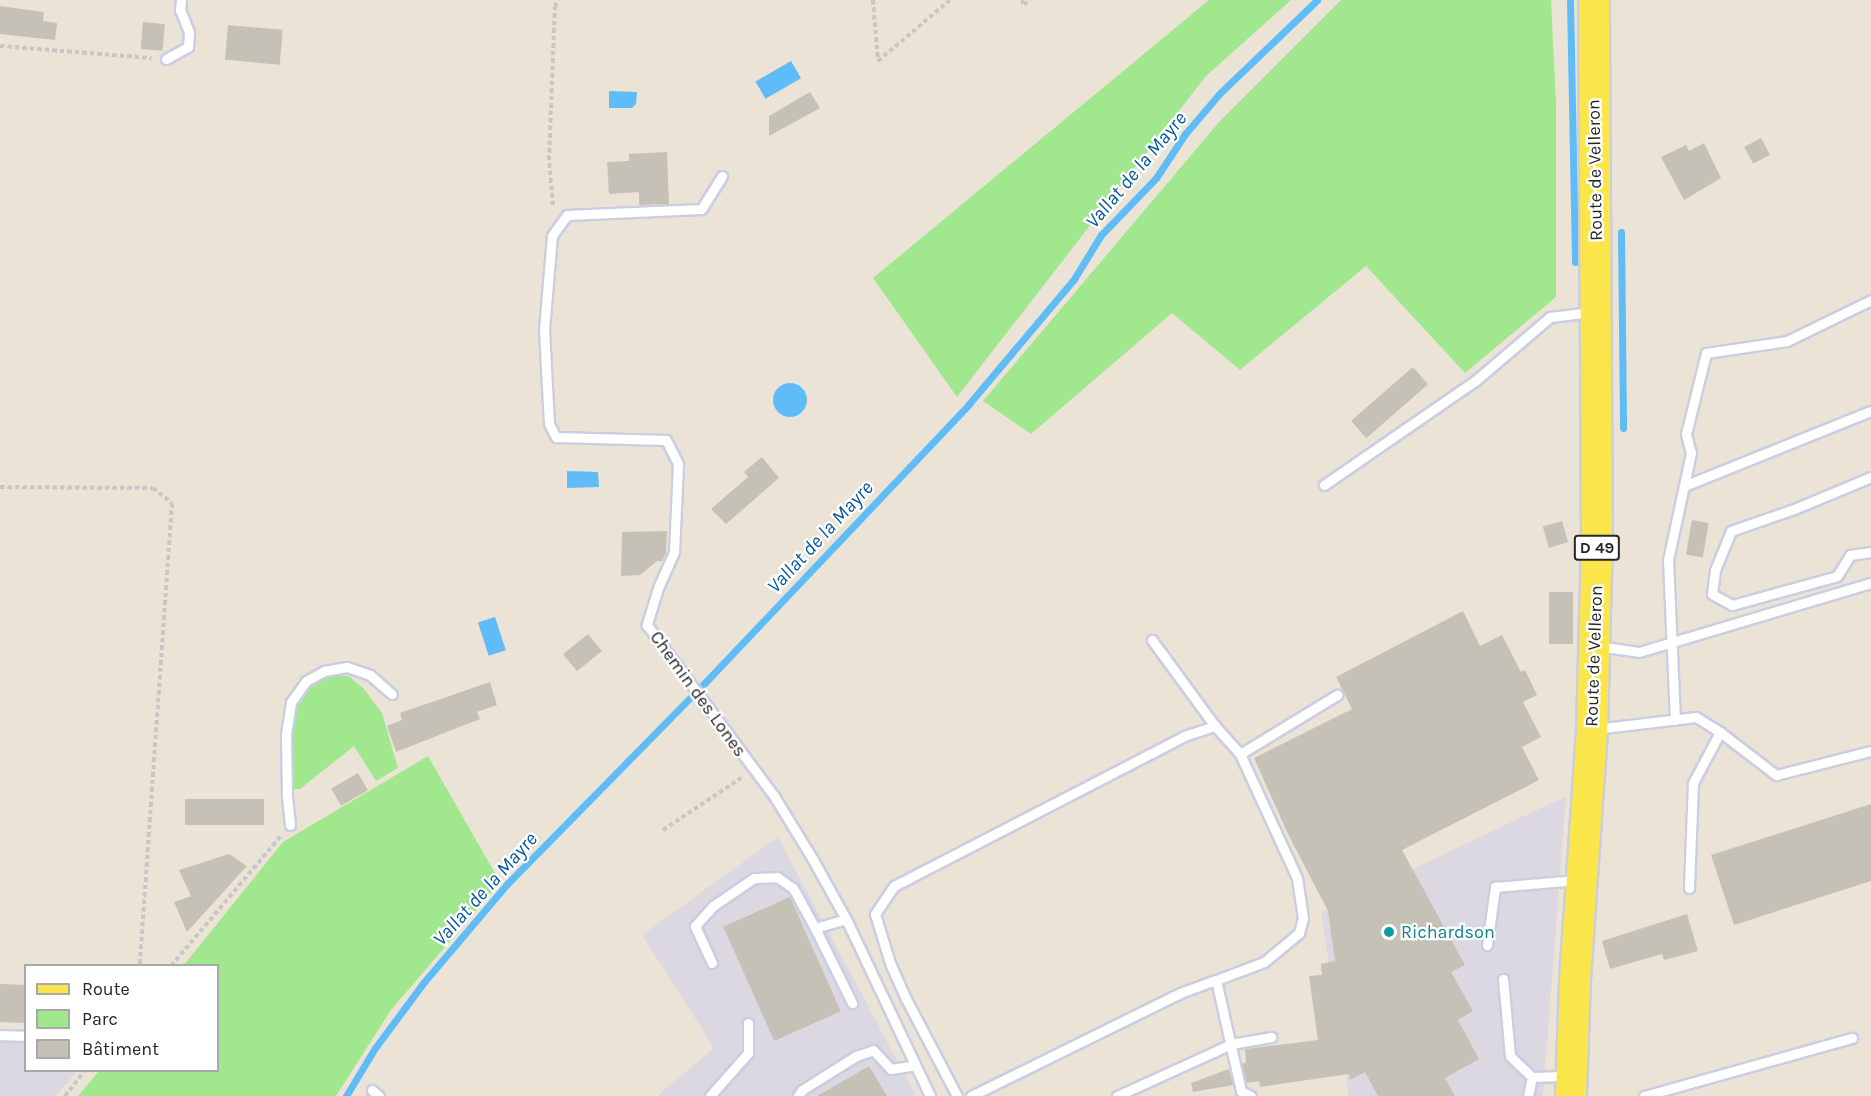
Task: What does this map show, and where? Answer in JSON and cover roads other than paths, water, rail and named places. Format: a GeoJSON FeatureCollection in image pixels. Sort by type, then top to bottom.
{"type":"FeatureCollection","features":[{"type":"Feature","properties":{"kind":"main road","name":"Route de Velleron"},"geometry":{"type":"LineString","coordinates":[[1571,1086],[1592,730],[1594,646],[1597,312],[1594,0]]}},
{"type":"Feature","properties":{"kind":"lane"},"geometry":{"type":"LineString","coordinates":[[166,59],[188,47],[189,32],[180,10],[181,0]]}},
{"type":"Feature","properties":{"kind":"lane","name":"Chemin des Lones"},"geometry":{"type":"LineString","coordinates":[[722,176],[701,209],[567,215],[552,236],[544,328],[549,424],[556,437],[666,440],[678,464],[674,552],[658,588],[647,625],[754,771],[813,858],[846,919],[930,1096]]}},
{"type":"Feature","properties":{"kind":"lane"},"geometry":{"type":"LineString","coordinates":[[1675,720],[1668,560],[1691,453],[1686,435],[1706,353],[1787,341],[1871,300]]}},
{"type":"Feature","properties":{"kind":"lane"},"geometry":{"type":"LineString","coordinates":[[1324,485],[1475,381],[1550,317],[1597,312]]}},
{"type":"Feature","properties":{"kind":"lane"},"geometry":{"type":"LineString","coordinates":[[1684,486],[1871,411]]}},
{"type":"Feature","properties":{"kind":"lane"},"geometry":{"type":"LineString","coordinates":[[1871,477],[1794,509],[1731,531],[1716,570],[1712,594],[1732,605],[1837,576],[1850,555],[1871,552]]}},
{"type":"Feature","properties":{"kind":"lane"},"geometry":{"type":"LineString","coordinates":[[1594,646],[1639,652],[1871,583]]}},
{"type":"Feature","properties":{"kind":"lane"},"geometry":{"type":"LineString","coordinates":[[971,1096],[1180,993],[1264,962],[1299,933],[1303,918],[1297,878],[1240,754],[1215,726],[1152,640]]}},
{"type":"Feature","properties":{"kind":"lane"},"geometry":{"type":"LineString","coordinates":[[290,825],[286,794],[286,735],[291,702],[306,681],[324,671],[347,668],[370,675],[392,694]]}},
{"type":"Feature","properties":{"kind":"lane"},"geometry":{"type":"LineString","coordinates":[[1240,754],[1337,695]]}},
{"type":"Feature","properties":{"kind":"lane"},"geometry":{"type":"LineString","coordinates":[[1592,730],[1696,717],[1720,732],[1776,776],[1871,751]]}},
{"type":"Feature","properties":{"kind":"lane"},"geometry":{"type":"LineString","coordinates":[[957,1096],[906,999],[890,963],[875,914],[894,886],[1184,736],[1215,726]]}},
{"type":"Feature","properties":{"kind":"lane"},"geometry":{"type":"LineString","coordinates":[[1689,888],[1693,783],[1720,732]]}},
{"type":"Feature","properties":{"kind":"lane"},"geometry":{"type":"LineString","coordinates":[[712,963],[695,926],[713,906],[754,878],[777,877],[793,888],[852,1003]]}},
{"type":"Feature","properties":{"kind":"lane"},"geometry":{"type":"LineString","coordinates":[[1487,945],[1495,887],[1582,879]]}},
{"type":"Feature","properties":{"kind":"lane"},"geometry":{"type":"LineString","coordinates":[[815,928],[846,919]]}},
{"type":"Feature","properties":{"kind":"lane"},"geometry":{"type":"LineString","coordinates":[[1503,979],[1510,1056],[1532,1077],[1571,1086]]}},
{"type":"Feature","properties":{"kind":"lane"},"geometry":{"type":"LineString","coordinates":[[1216,980],[1241,1091],[1251,1096]]}},
{"type":"Feature","properties":{"kind":"lane"},"geometry":{"type":"LineString","coordinates":[[710,1096],[748,1053],[748,1023]]}},
{"type":"Feature","properties":{"kind":"lane"},"geometry":{"type":"LineString","coordinates":[[0,1035],[24,1036]]}},
{"type":"Feature","properties":{"kind":"lane"},"geometry":{"type":"LineString","coordinates":[[1118,1096],[1231,1044],[1271,1037]]}},
{"type":"Feature","properties":{"kind":"lane"},"geometry":{"type":"LineString","coordinates":[[1644,1096],[1852,1038]]}},
{"type":"Feature","properties":{"kind":"lane"},"geometry":{"type":"LineString","coordinates":[[798,1096],[802,1090],[856,1056],[873,1050],[891,1069],[915,1065]]}},
{"type":"Feature","properties":{"kind":"lane"},"geometry":{"type":"LineString","coordinates":[[1528,1096],[1532,1077]]}},
{"type":"Feature","properties":{"kind":"water"},"geometry":{"type":"Polygon","coordinates":[[[791,61],[801,78],[765,99],[755,82],[791,61]]]}},
{"type":"Feature","properties":{"kind":"water"},"geometry":{"type":"Polygon","coordinates":[[[609,91],[637,92],[636,104],[632,108],[609,108],[609,91]]]}},
{"type":"Feature","properties":{"kind":"water"},"geometry":{"type":"Polygon","coordinates":[[[790,383],[802,388],[807,400],[802,412],[790,417],[778,412],[773,400],[778,388],[790,383]]]}},
{"type":"Feature","properties":{"kind":"water"},"geometry":{"type":"Polygon","coordinates":[[[567,471],[598,472],[599,487],[567,488],[567,471]]]}},
{"type":"Feature","properties":{"kind":"water"},"geometry":{"type":"Polygon","coordinates":[[[495,617],[506,650],[489,656],[478,623],[495,617]]]}},
{"type":"Feature","properties":{"kind":"waterway","name":"Vallat de la Mayre"},"geometry":{"type":"LineString","coordinates":[[346,1096],[375,1048],[424,982],[508,883],[697,691],[968,405],[1074,279],[1101,235],[1156,178],[1185,134],[1219,94],[1317,0]]}},
{"type":"Feature","properties":{"kind":"waterway"},"geometry":{"type":"LineString","coordinates":[[1570,0],[1575,262]]}},
{"type":"Feature","properties":{"kind":"waterway"},"geometry":{"type":"LineString","coordinates":[[1621,232],[1623,428]]}},
{"type":"Feature","properties":{"kind":"place","name":"Richardson"},"geometry":{"type":"Point","coordinates":[1389,932]}}]}
